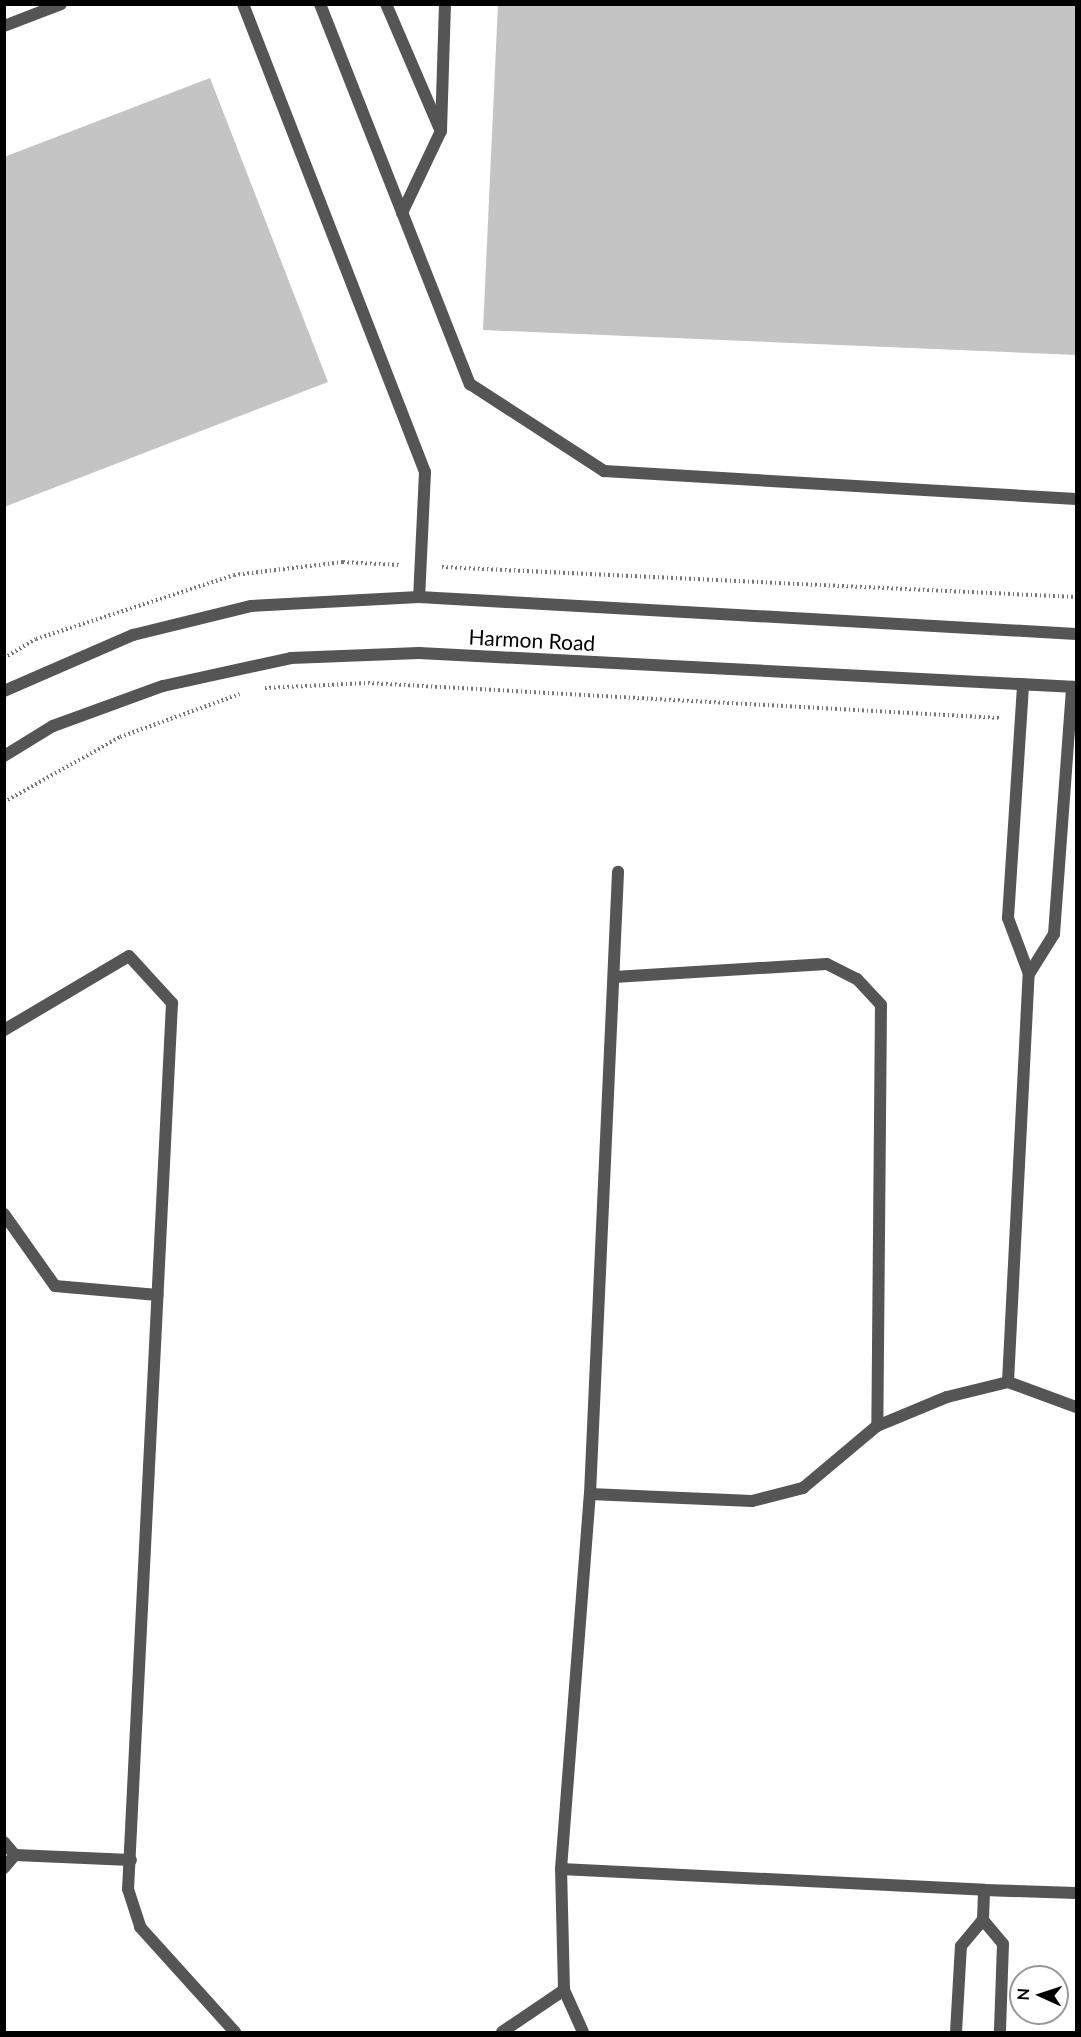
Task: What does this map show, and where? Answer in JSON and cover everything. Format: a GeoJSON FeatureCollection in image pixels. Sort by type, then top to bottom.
{"type":"FeatureCollection","features":[{"type":"Feature","properties":{"kind":"street"},"geometry":{"type":"LineString","coordinates":[[4,26],[61,4]]}},
{"type":"Feature","properties":{"kind":"street"},"geometry":{"type":"LineString","coordinates":[[243,4],[425,472],[419,597]]}},
{"type":"Feature","properties":{"kind":"street"},"geometry":{"type":"LineString","coordinates":[[320,4],[470,384],[604,471],[1077,500]]}},
{"type":"Feature","properties":{"kind":"street"},"geometry":{"type":"LineString","coordinates":[[386,4],[441,132]]}},
{"type":"Feature","properties":{"kind":"street"},"geometry":{"type":"LineString","coordinates":[[402,213],[441,132],[445,4]]}},
{"type":"Feature","properties":{"kind":"street","name":"Harmon Road"},"geometry":{"type":"LineString","coordinates":[[4,691],[132,635],[250,606],[419,597],[1077,634]]}},
{"type":"Feature","properties":{"kind":"street","name":"Harmon Road"},"geometry":{"type":"LineString","coordinates":[[4,756],[53,726],[163,686],[291,658],[419,653],[1074,687]]}},
{"type":"Feature","properties":{"kind":"street"},"geometry":{"type":"LineString","coordinates":[[1008,1382],[1029,974],[1008,918],[1023,684]]}},
{"type":"Feature","properties":{"kind":"street"},"geometry":{"type":"LineString","coordinates":[[1029,974],[1054,934],[1074,687]]}},
{"type":"Feature","properties":{"kind":"street"},"geometry":{"type":"LineString","coordinates":[[583,2032],[564,1990],[561,1869],[590,1494],[618,872]]}},
{"type":"Feature","properties":{"kind":"street"},"geometry":{"type":"LineString","coordinates":[[4,1030],[129,956],[172,1003],[128,1889],[140,1927],[236,2032]]}},
{"type":"Feature","properties":{"kind":"street"},"geometry":{"type":"LineString","coordinates":[[614,977],[827,964],[857,979],[881,1005],[877,1426]]}},
{"type":"Feature","properties":{"kind":"street"},"geometry":{"type":"LineString","coordinates":[[4,1214],[55,1286],[158,1294]]}},
{"type":"Feature","properties":{"kind":"street"},"geometry":{"type":"LineString","coordinates":[[590,1494],[752,1501],[803,1488],[877,1426],[947,1397],[1008,1382],[1077,1407]]}},
{"type":"Feature","properties":{"kind":"street"},"geometry":{"type":"LineString","coordinates":[[4,1842],[15,1856]]}},
{"type":"Feature","properties":{"kind":"street"},"geometry":{"type":"LineString","coordinates":[[4,1868],[15,1856],[130,1860]]}},
{"type":"Feature","properties":{"kind":"street"},"geometry":{"type":"LineString","coordinates":[[561,1869],[1077,1893]]}},
{"type":"Feature","properties":{"kind":"street"},"geometry":{"type":"LineString","coordinates":[[956,2032],[961,1946],[983,1920],[984,1890]]}},
{"type":"Feature","properties":{"kind":"street"},"geometry":{"type":"LineString","coordinates":[[983,1920],[1003,1944],[1000,2032]]}},
{"type":"Feature","properties":{"kind":"street"},"geometry":{"type":"LineString","coordinates":[[502,2032],[564,1990]]}},
{"type":"Feature","properties":{"kind":"path"},"geometry":{"type":"LineString","coordinates":[[4,802],[120,737],[252,689],[368,683],[1020,719]]}},
{"type":"Feature","properties":{"kind":"building"},"geometry":{"type":"Polygon","coordinates":[[[498,4],[1076,4],[1076,355],[483,330],[498,4]]]}},
{"type":"Feature","properties":{"kind":"building"},"geometry":{"type":"Polygon","coordinates":[[[210,78],[328,382],[4,507],[4,157],[210,78]]]}}]}
